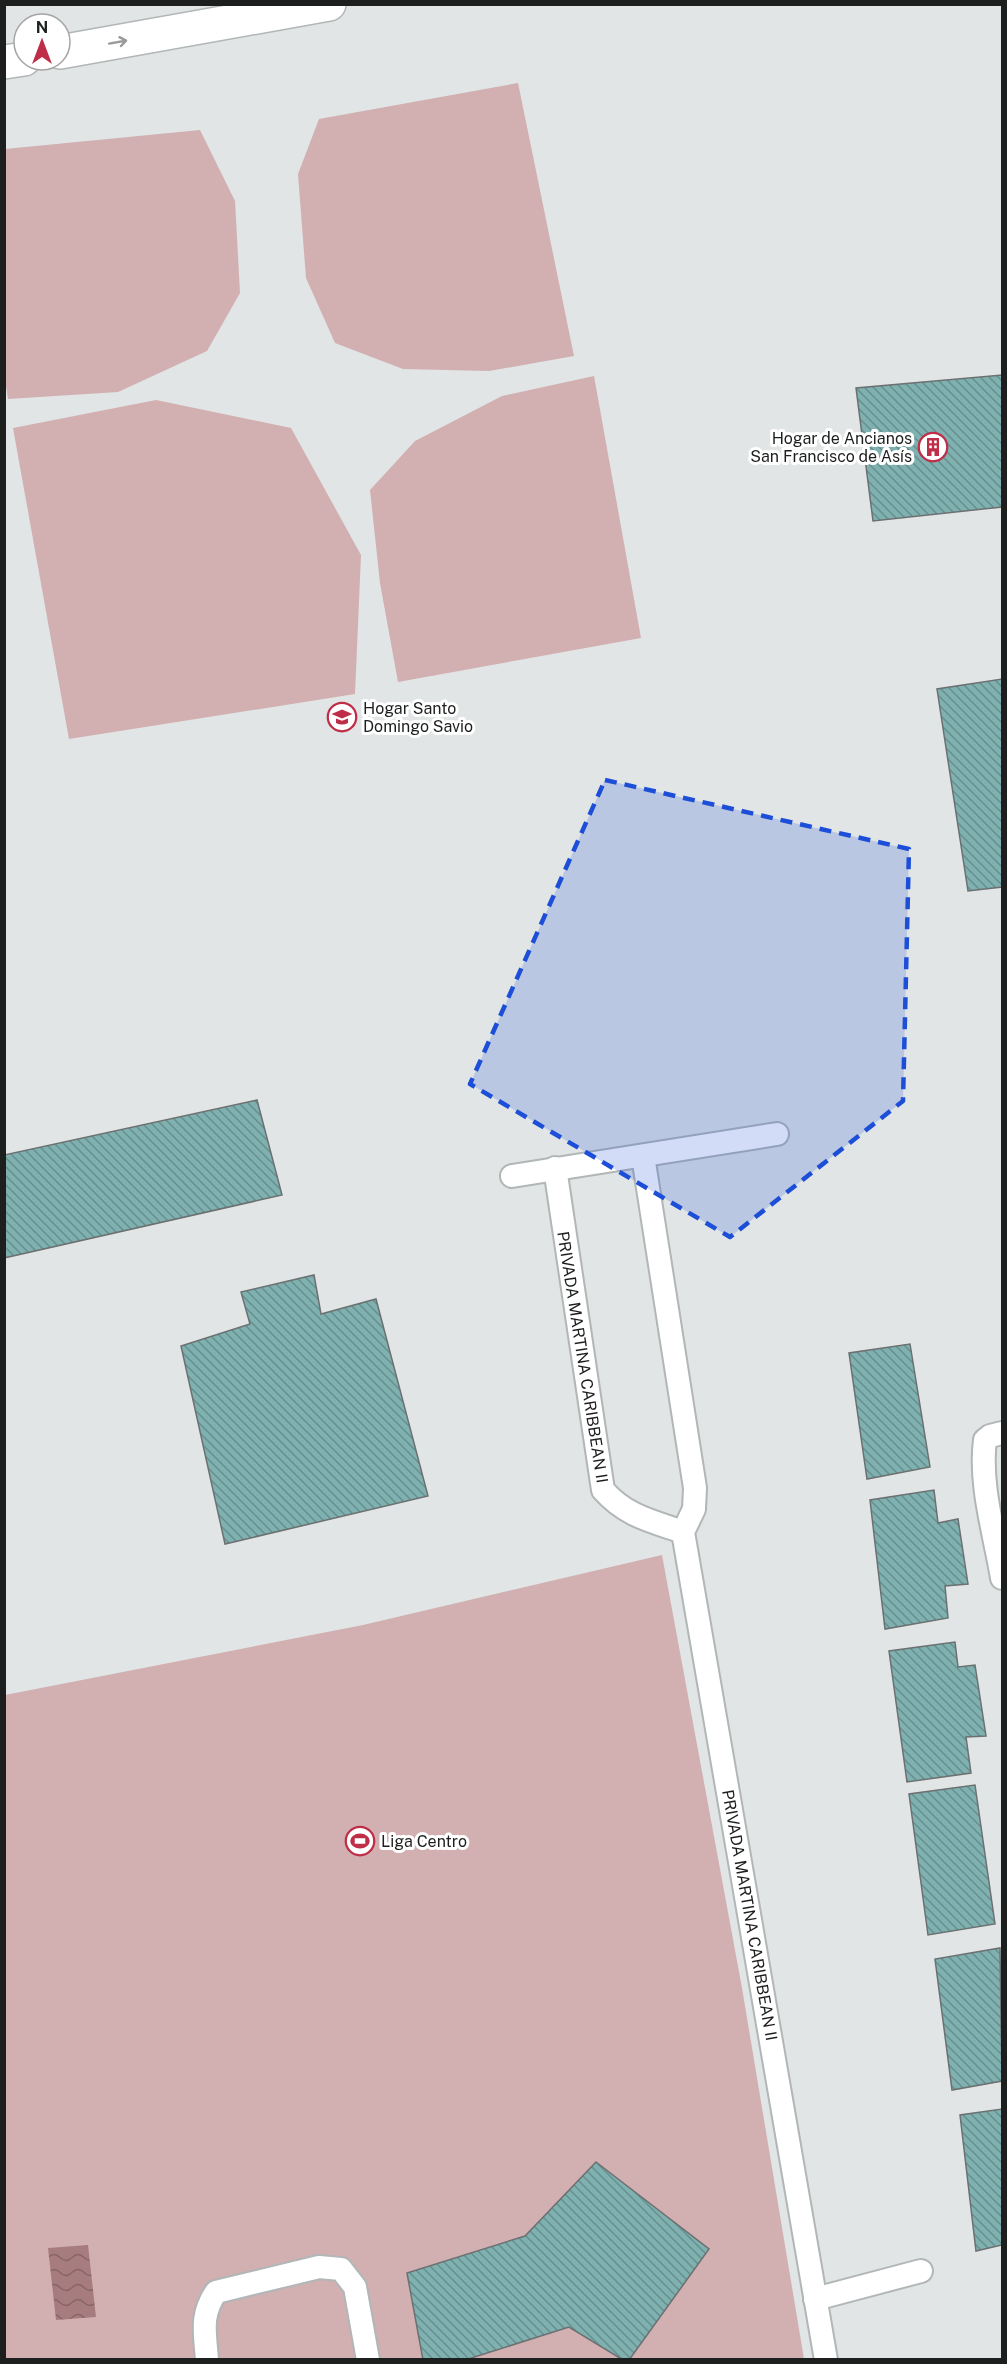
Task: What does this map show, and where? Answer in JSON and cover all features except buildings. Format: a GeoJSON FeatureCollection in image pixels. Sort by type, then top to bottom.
{"type":"FeatureCollection","features":[{"type":"Feature","properties":{"kind":"main road"},"geometry":{"type":"LineString","coordinates":[[72,50],[329,4]]}},
{"type":"Feature","properties":{"kind":"lane"},"geometry":{"type":"LineString","coordinates":[[512,1176],[777,1134]]}},
{"type":"Feature","properties":{"kind":"lane"},"geometry":{"type":"LineString","coordinates":[[642,1156],[695,1488],[694,1509],[683,1532]]}},
{"type":"Feature","properties":{"kind":"lane","name":"PRIVADA MARTINA CARIBBEAN II"},"geometry":{"type":"LineString","coordinates":[[555,1168],[603,1490],[617,1506],[634,1515],[683,1532],[826,2360]]}},
{"type":"Feature","properties":{"kind":"lane"},"geometry":{"type":"LineString","coordinates":[[1002,1433],[985,1440],[984,1450],[986,1484],[1002,1578]]}},
{"type":"Feature","properties":{"kind":"lane"},"geometry":{"type":"LineString","coordinates":[[207,2360],[204,2326],[206,2307],[216,2292],[319,2267],[341,2269],[355,2287],[368,2360]]}},
{"type":"Feature","properties":{"kind":"lane"},"geometry":{"type":"LineString","coordinates":[[814,2300],[921,2271]]}},
{"type":"Feature","properties":{"kind":"highlighted area"},"geometry":{"type":"Polygon","coordinates":[[[605,780],[909,849],[903,1101],[730,1237],[470,1084],[605,780]]]}},
{"type":"Feature","properties":{"kind":"shaded area"},"geometry":{"type":"Polygon","coordinates":[[[518,83],[574,356],[489,371],[403,369],[335,343],[306,278],[298,174],[319,119],[518,83]]]}},
{"type":"Feature","properties":{"kind":"shaded area"},"geometry":{"type":"Polygon","coordinates":[[[200,130],[235,201],[240,293],[207,351],[118,392],[8,399],[4,373],[5,149],[200,130]]]}},
{"type":"Feature","properties":{"kind":"shaded area"},"geometry":{"type":"Polygon","coordinates":[[[594,376],[641,638],[398,682],[380,583],[370,490],[415,441],[502,396],[594,376]]]}},
{"type":"Feature","properties":{"kind":"shaded area"},"geometry":{"type":"Polygon","coordinates":[[[156,400],[291,428],[361,555],[355,694],[69,739],[13,428],[156,400]]]}},
{"type":"Feature","properties":{"kind":"shaded area","name":"Liga Centro"},"geometry":{"type":"Polygon","coordinates":[[[662,1555],[742,1988],[804,2359],[5,2359],[5,1695],[363,1625],[662,1555]]]}},
{"type":"Feature","properties":{"kind":"water"},"geometry":{"type":"Polygon","coordinates":[[[88,2245],[96,2317],[56,2320],[48,2248],[88,2245]]]}},
{"type":"Feature","properties":{"kind":"place","name":"Hogar de Ancianos San Francisco de Asís"},"geometry":{"type":"Point","coordinates":[933,447]}},
{"type":"Feature","properties":{"kind":"place","name":"Hogar Santo Domingo Savio"},"geometry":{"type":"Point","coordinates":[342,717]}},
{"type":"Feature","properties":{"kind":"place","name":"Liga Centro"},"geometry":{"type":"Point","coordinates":[360,1841]}}]}
